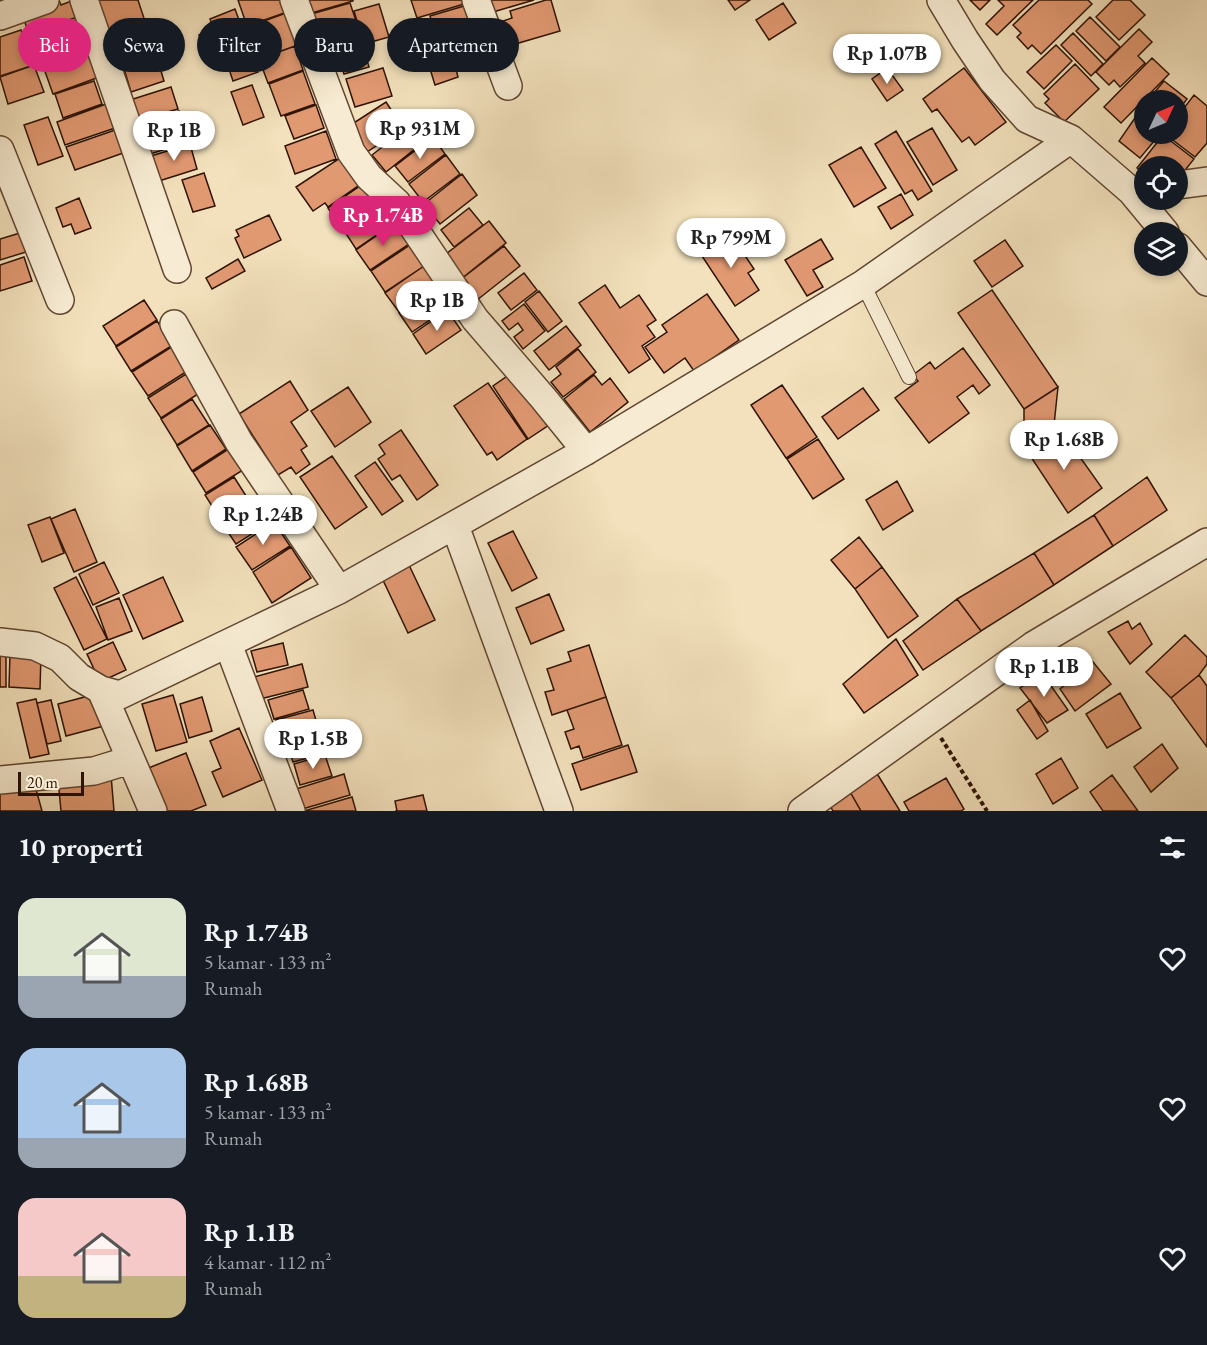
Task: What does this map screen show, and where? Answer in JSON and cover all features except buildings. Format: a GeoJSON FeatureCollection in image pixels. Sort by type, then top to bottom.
{"type":"FeatureCollection","features":[{"type":"Feature","properties":{"kind":"street"},"geometry":{"type":"LineString","coordinates":[[0,16],[45,0]]}},
{"type":"Feature","properties":{"kind":"street"},"geometry":{"type":"LineString","coordinates":[[84,0],[177,268]]}},
{"type":"Feature","properties":{"kind":"street"},"geometry":{"type":"LineString","coordinates":[[294,0],[351,152],[359,166],[397,203],[475,319],[586,451]]}},
{"type":"Feature","properties":{"kind":"street"},"geometry":{"type":"LineString","coordinates":[[476,0],[508,86]]}},
{"type":"Feature","properties":{"kind":"street"},"geometry":{"type":"LineString","coordinates":[[941,0],[992,80],[1027,119],[1071,139],[1134,187]]}},
{"type":"Feature","properties":{"kind":"street"},"geometry":{"type":"LineString","coordinates":[[0,642],[35,646],[60,658],[79,677],[101,690],[120,695],[339,590],[586,451],[863,284],[1071,139]]}},
{"type":"Feature","properties":{"kind":"street"},"geometry":{"type":"LineString","coordinates":[[0,150],[60,300]]}},
{"type":"Feature","properties":{"kind":"street"},"geometry":{"type":"LineString","coordinates":[[1188,184],[1207,181]]}},
{"type":"Feature","properties":{"kind":"street"},"geometry":{"type":"LineString","coordinates":[[1188,259],[1207,282]]}},
{"type":"Feature","properties":{"kind":"street"},"geometry":{"type":"LineString","coordinates":[[174,324],[239,442],[339,590]]}},
{"type":"Feature","properties":{"kind":"street"},"geometry":{"type":"LineString","coordinates":[[455,526],[559,811]]}},
{"type":"Feature","properties":{"kind":"street"},"geometry":{"type":"LineString","coordinates":[[802,811],[1034,645],[1207,542]]}},
{"type":"Feature","properties":{"kind":"street"},"geometry":{"type":"LineString","coordinates":[[228,644],[291,811]]}},
{"type":"Feature","properties":{"kind":"street"},"geometry":{"type":"LineString","coordinates":[[101,690],[153,811]]}},
{"type":"Feature","properties":{"kind":"street"},"geometry":{"type":"LineString","coordinates":[[0,780],[94,771],[130,760]]}},
{"type":"Feature","properties":{"kind":"lane"},"geometry":{"type":"LineString","coordinates":[[863,284],[909,377]]}},
{"type":"Feature","properties":{"kind":"path"},"geometry":{"type":"LineString","coordinates":[[930,720],[987,811]]}}]}
